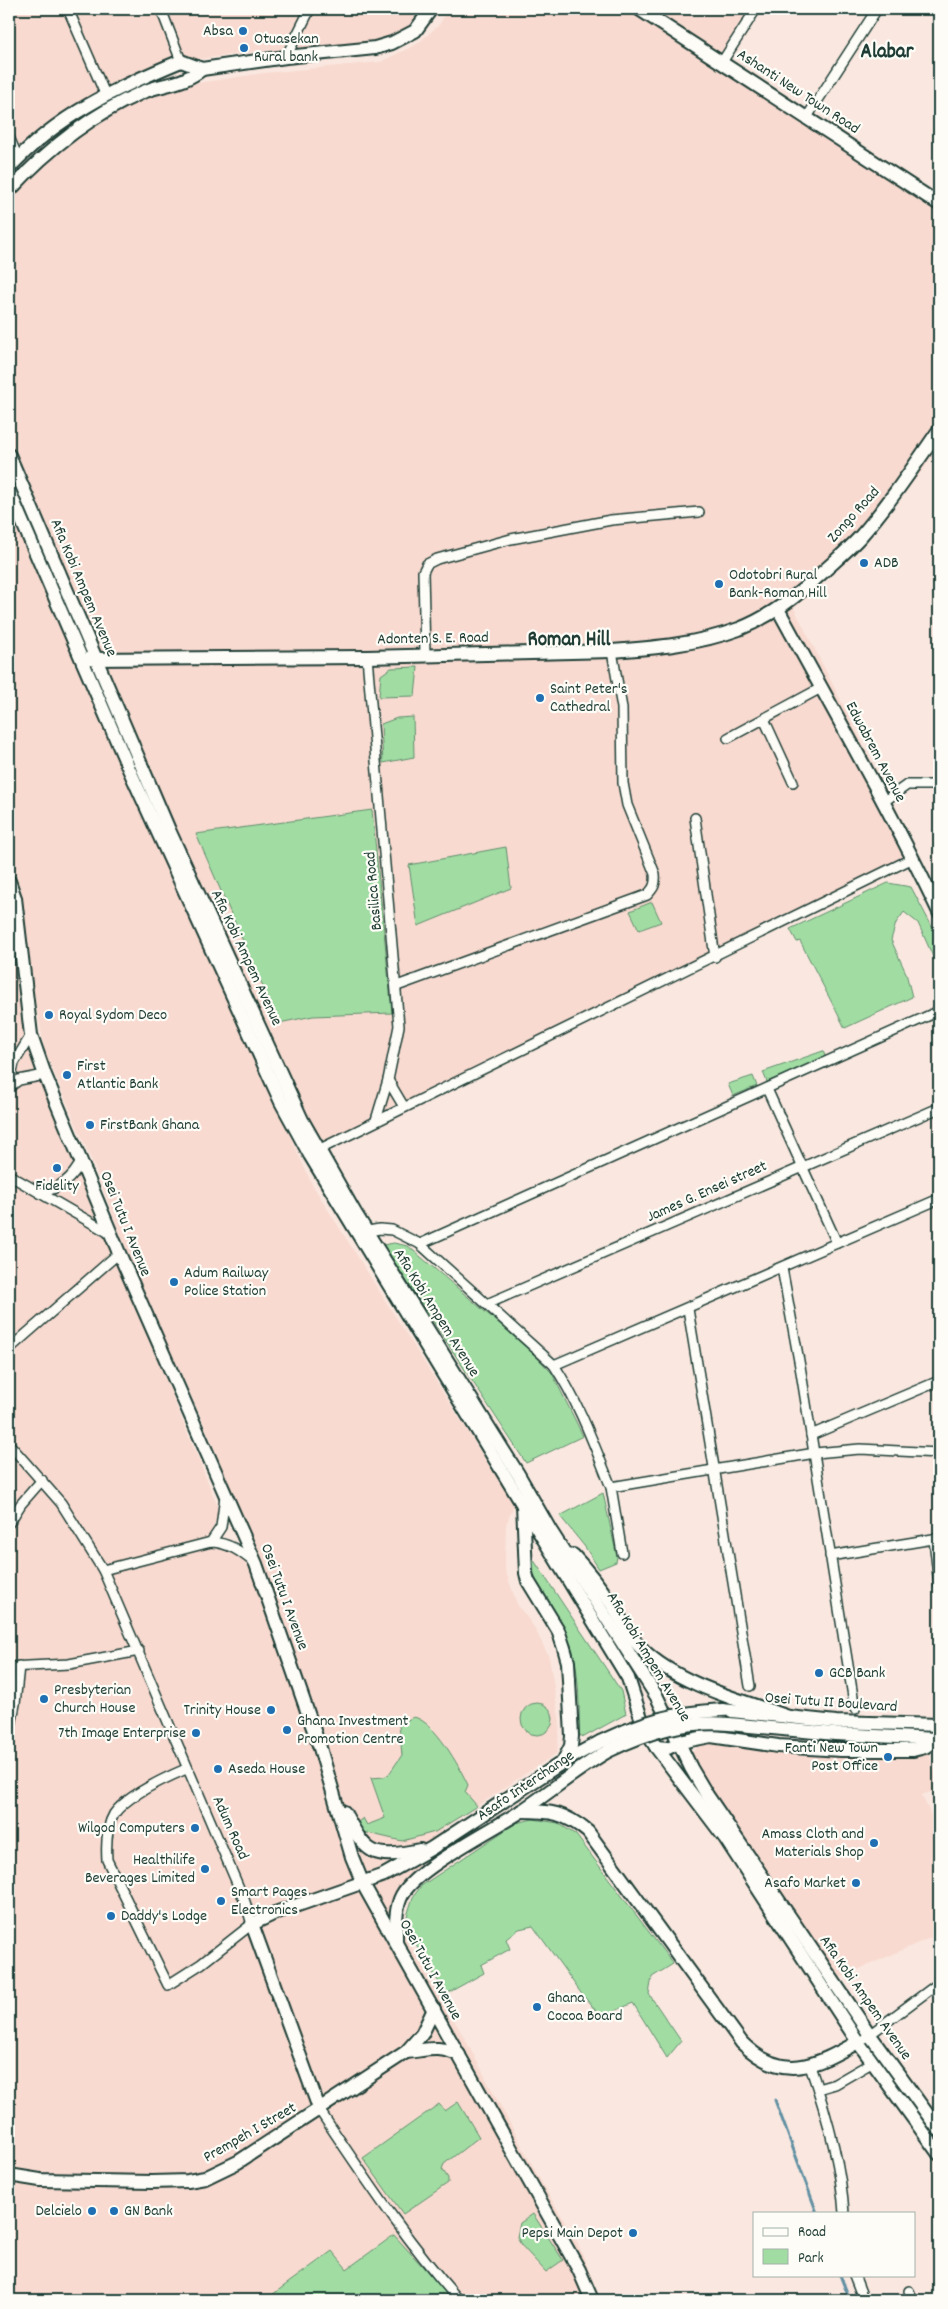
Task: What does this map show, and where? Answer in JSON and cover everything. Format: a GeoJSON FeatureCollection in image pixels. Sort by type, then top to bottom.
{"type":"FeatureCollection","features":[{"type":"Feature","properties":{"kind":"main road"},"geometry":{"type":"LineString","coordinates":[[9,168],[18,158],[62,122],[105,94],[181,62],[202,69],[286,57],[375,48],[392,43],[415,31],[431,9]]}},
{"type":"Feature","properties":{"kind":"main road","name":"Ashanti New Town Road"},"geometry":{"type":"LineString","coordinates":[[639,9],[655,13],[722,62],[939,204]]}},
{"type":"Feature","properties":{"kind":"main road"},"geometry":{"type":"LineString","coordinates":[[9,191],[28,170],[92,119],[144,92],[189,79],[202,69]]}},
{"type":"Feature","properties":{"kind":"main road","name":"Zongo Road"},"geometry":{"type":"LineString","coordinates":[[778,609],[804,590],[859,538],[894,494],[939,430]]}},
{"type":"Feature","properties":{"kind":"main road","name":"Afia Kobi Ampem Avenue"},"geometry":{"type":"LineString","coordinates":[[9,455],[95,657],[314,1152]]}},
{"type":"Feature","properties":{"kind":"main road","name":"Afia Kobi Ampem Avenue"},"geometry":{"type":"LineString","coordinates":[[9,491],[129,769],[281,1102],[314,1152],[628,1678],[645,1730],[725,1838],[858,2042],[939,2154]]}},
{"type":"Feature","properties":{"kind":"main road","name":"Adonten S. E. Road"},"geometry":{"type":"LineString","coordinates":[[82,660],[95,657],[367,656],[648,649],[705,640],[739,629],[778,609]]}},
{"type":"Feature","properties":{"kind":"main road","name":"Edwabrem Avenue"},"geometry":{"type":"LineString","coordinates":[[778,609],[913,858],[939,912]]}},
{"type":"Feature","properties":{"kind":"main road","name":"Osei Tutu I Avenue"},"geometry":{"type":"LineString","coordinates":[[9,880],[15,898],[31,1036],[45,1075],[82,1160],[118,1253],[256,1564],[332,1790],[352,1857],[363,1884],[579,2270],[592,2300]]}},
{"type":"Feature","properties":{"kind":"main road","name":"Afia Kobi Ampem Avenue"},"geometry":{"type":"LineString","coordinates":[[362,1232],[657,1697],[691,1768],[707,1795],[870,2035],[939,2130]]}},
{"type":"Feature","properties":{"kind":"main road"},"geometry":{"type":"LineString","coordinates":[[523,1504],[526,1573],[528,1580],[558,1630],[568,1662],[572,1736],[571,1746],[563,1762]]}},
{"type":"Feature","properties":{"kind":"main road"},"geometry":{"type":"LineString","coordinates":[[550,1530],[583,1566],[641,1648],[681,1676],[753,1705],[789,1717]]}},
{"type":"Feature","properties":{"kind":"main road","name":"Asafo Interchange"},"geometry":{"type":"LineString","coordinates":[[252,1924],[275,1913],[363,1884],[384,1875],[432,1848],[563,1762],[635,1725],[663,1716],[722,1710]]}},
{"type":"Feature","properties":{"kind":"main road","name":"Osei Tutu II Boulevard"},"geometry":{"type":"LineString","coordinates":[[722,1710],[789,1717],[836,1728],[939,1724]]}},
{"type":"Feature","properties":{"kind":"main road","name":"Asafo Interchange"},"geometry":{"type":"LineString","coordinates":[[396,1943],[397,1908],[402,1895],[408,1887],[430,1868],[521,1811],[592,1760],[624,1743],[682,1724],[706,1722],[729,1724]]}},
{"type":"Feature","properties":{"kind":"main road","name":"Osei Tutu II Boulevard"},"geometry":{"type":"LineString","coordinates":[[729,1724],[836,1728],[938,1739]]}},
{"type":"Feature","properties":{"kind":"main road"},"geometry":{"type":"LineString","coordinates":[[656,1747],[668,1748],[680,1742],[712,1736],[778,1746],[841,1750],[913,1750],[925,1747],[938,1739]]}},
{"type":"Feature","properties":{"kind":"main road"},"geometry":{"type":"LineString","coordinates":[[332,1790],[360,1842],[370,1850],[382,1854],[396,1855],[432,1848]]}},
{"type":"Feature","properties":{"kind":"main road"},"geometry":{"type":"LineString","coordinates":[[521,1811],[550,1811],[564,1815],[588,1832],[742,2044],[753,2054],[781,2067],[795,2069],[828,2059],[858,2042]]}},
{"type":"Feature","properties":{"kind":"main road","name":"Adum Road"},"geometry":{"type":"LineString","coordinates":[[252,1924],[320,2110]]}},
{"type":"Feature","properties":{"kind":"main road","name":"Prempeh I Street"},"geometry":{"type":"LineString","coordinates":[[9,2175],[40,2180],[152,2182],[188,2182],[206,2178],[238,2162],[406,2052],[422,2034],[434,2009]]}},
{"type":"Feature","properties":{"kind":"main road"},"geometry":{"type":"LineString","coordinates":[[406,2052],[436,2048],[446,2049],[459,2055]]}},
{"type":"Feature","properties":{"kind":"street"},"geometry":{"type":"LineString","coordinates":[[68,9],[105,94]]}},
{"type":"Feature","properties":{"kind":"street"},"geometry":{"type":"LineString","coordinates":[[162,9],[181,62]]}},
{"type":"Feature","properties":{"kind":"street"},"geometry":{"type":"LineString","coordinates":[[286,57],[310,9]]}},
{"type":"Feature","properties":{"kind":"street"},"geometry":{"type":"LineString","coordinates":[[722,62],[756,9]]}},
{"type":"Feature","properties":{"kind":"street"},"geometry":{"type":"LineString","coordinates":[[807,117],[877,9]]}},
{"type":"Feature","properties":{"kind":"street"},"geometry":{"type":"LineString","coordinates":[[9,137],[18,158]]}},
{"type":"Feature","properties":{"kind":"street"},"geometry":{"type":"LineString","coordinates":[[425,655],[423,572],[427,564],[437,559],[511,539],[611,520],[699,512]]}},
{"type":"Feature","properties":{"kind":"street"},"geometry":{"type":"LineString","coordinates":[[397,986],[647,895],[653,889],[656,883],[655,874],[627,805],[623,782],[622,708],[612,651]]}},
{"type":"Feature","properties":{"kind":"street","name":"Basilica Road"},"geometry":{"type":"LineString","coordinates":[[367,656],[397,986],[398,1038],[376,1120]]}},
{"type":"Feature","properties":{"kind":"street"},"geometry":{"type":"LineString","coordinates":[[728,738],[821,688]]}},
{"type":"Feature","properties":{"kind":"street"},"geometry":{"type":"LineString","coordinates":[[764,719],[793,782]]}},
{"type":"Feature","properties":{"kind":"street"},"geometry":{"type":"LineString","coordinates":[[883,802],[908,785],[939,785]]}},
{"type":"Feature","properties":{"kind":"street"},"geometry":{"type":"LineString","coordinates":[[694,818],[715,956]]}},
{"type":"Feature","properties":{"kind":"street"},"geometry":{"type":"LineString","coordinates":[[314,1152],[913,858]]}},
{"type":"Feature","properties":{"kind":"street"},"geometry":{"type":"LineString","coordinates":[[420,1244],[939,1011]]}},
{"type":"Feature","properties":{"kind":"street"},"geometry":{"type":"LineString","coordinates":[[9,1087],[14,1063],[31,1036]]}},
{"type":"Feature","properties":{"kind":"street"},"geometry":{"type":"LineString","coordinates":[[9,1087],[19,1080],[45,1075]]}},
{"type":"Feature","properties":{"kind":"street"},"geometry":{"type":"LineString","coordinates":[[388,1080],[404,1107]]}},
{"type":"Feature","properties":{"kind":"street"},"geometry":{"type":"LineString","coordinates":[[767,1089],[837,1243]]}},
{"type":"Feature","properties":{"kind":"street","name":"James G. Ensei street"},"geometry":{"type":"LineString","coordinates":[[488,1304],[939,1108]]}},
{"type":"Feature","properties":{"kind":"street"},"geometry":{"type":"LineString","coordinates":[[40,1193],[56,1189],[68,1181],[82,1160]]}},
{"type":"Feature","properties":{"kind":"street"},"geometry":{"type":"LineString","coordinates":[[9,1175],[111,1234]]}},
{"type":"Feature","properties":{"kind":"street"},"geometry":{"type":"LineString","coordinates":[[554,1365],[688,1309],[939,1199]]}},
{"type":"Feature","properties":{"kind":"street"},"geometry":{"type":"LineString","coordinates":[[362,1232],[392,1230],[420,1244],[554,1365],[565,1381],[583,1418],[611,1487],[622,1553]]}},
{"type":"Feature","properties":{"kind":"street"},"geometry":{"type":"LineString","coordinates":[[9,1349],[118,1253]]}},
{"type":"Feature","properties":{"kind":"street"},"geometry":{"type":"LineString","coordinates":[[782,1268],[815,1453],[830,1556],[856,1708]]}},
{"type":"Feature","properties":{"kind":"street"},"geometry":{"type":"LineString","coordinates":[[688,1309],[750,1686]]}},
{"type":"Feature","properties":{"kind":"street"},"geometry":{"type":"LineString","coordinates":[[811,1435],[939,1381]]}},
{"type":"Feature","properties":{"kind":"street","name":"Adum Road"},"geometry":{"type":"LineString","coordinates":[[9,1444],[42,1480],[90,1547],[103,1570],[139,1651],[186,1769],[245,1902],[252,1924]]}},
{"type":"Feature","properties":{"kind":"street"},"geometry":{"type":"LineString","coordinates":[[611,1487],[815,1453],[860,1449],[939,1453]]}},
{"type":"Feature","properties":{"kind":"street"},"geometry":{"type":"LineString","coordinates":[[9,1523],[21,1504],[42,1480]]}},
{"type":"Feature","properties":{"kind":"street"},"geometry":{"type":"LineString","coordinates":[[211,1542],[221,1527],[225,1495]]}},
{"type":"Feature","properties":{"kind":"street"},"geometry":{"type":"LineString","coordinates":[[830,1556],[936,1538],[939,1585]]}},
{"type":"Feature","properties":{"kind":"street"},"geometry":{"type":"LineString","coordinates":[[103,1570],[211,1542],[224,1542],[256,1564]]}},
{"type":"Feature","properties":{"kind":"street"},"geometry":{"type":"LineString","coordinates":[[9,1667],[69,1664],[139,1651]]}},
{"type":"Feature","properties":{"kind":"street"},"geometry":{"type":"LineString","coordinates":[[9,1736],[14,1713],[19,1666]]}},
{"type":"Feature","properties":{"kind":"street"},"geometry":{"type":"LineString","coordinates":[[186,1769],[159,1782],[125,1803],[115,1814],[108,1838],[108,1860],[168,1984],[201,1964],[252,1924]]}},
{"type":"Feature","properties":{"kind":"street"},"geometry":{"type":"LineString","coordinates":[[858,2042],[939,1983]]}},
{"type":"Feature","properties":{"kind":"street"},"geometry":{"type":"LineString","coordinates":[[818,2089],[834,2084],[873,2062]]}},
{"type":"Feature","properties":{"kind":"street"},"geometry":{"type":"LineString","coordinates":[[810,2066],[818,2089],[842,2189],[844,2212]]}},
{"type":"Feature","properties":{"kind":"street"},"geometry":{"type":"LineString","coordinates":[[320,2110],[391,2217],[427,2265],[459,2300]]}},
{"type":"Feature","properties":{"kind":"street"},"geometry":{"type":"LineString","coordinates":[[854,2276],[861,2293]]}},
{"type":"Feature","properties":{"kind":"street"},"geometry":{"type":"LineString","coordinates":[[909,2291],[913,2300]]}},
{"type":"Feature","properties":{"kind":"shaded area"},"geometry":{"type":"Polygon","coordinates":[[[9,9],[424,9],[405,30],[380,41],[255,52],[191,60],[79,112],[9,170],[9,9]]]}},
{"type":"Feature","properties":{"kind":"shaded area"},"geometry":{"type":"Polygon","coordinates":[[[448,9],[760,9],[729,60],[939,199],[939,443],[925,467],[856,552],[794,608],[922,860],[325,1151],[193,889],[9,443],[9,201],[37,169],[97,121],[127,106],[185,85],[264,73],[380,62],[417,44],[439,25],[448,9]]]}},
{"type":"Feature","properties":{"kind":"shaded area"},"geometry":{"type":"Polygon","coordinates":[[[9,503],[109,739],[312,1184],[514,1505],[506,1525],[505,1569],[517,1604],[534,1627],[549,1657],[560,1723],[557,1753],[441,1830],[456,1861],[429,1877],[411,1894],[402,1912],[410,1944],[464,2037],[543,2185],[578,2243],[600,2300],[9,2300],[9,907],[15,939],[21,1004],[36,1066],[219,1509],[211,1534],[235,1553],[239,1559],[257,1552],[205,1426],[136,1276],[99,1178],[45,1051],[32,984],[24,914],[9,856],[9,503]]]}},
{"type":"Feature","properties":{"kind":"shaded area","name":"Asafo Market"},"geometry":{"type":"Polygon","coordinates":[[[703,1741],[928,1751],[939,1789],[922,1795],[939,1833],[939,1934],[837,1979],[689,1756],[703,1741]]]}},
{"type":"Feature","properties":{"kind":"green space"},"geometry":{"type":"Polygon","coordinates":[[[418,667],[415,696],[379,697],[381,675],[391,668],[418,667]]]}},
{"type":"Feature","properties":{"kind":"green space"},"geometry":{"type":"Polygon","coordinates":[[[413,717],[414,757],[383,763],[381,724],[397,718],[413,717]]]}},
{"type":"Feature","properties":{"kind":"green space"},"geometry":{"type":"Polygon","coordinates":[[[372,810],[392,1013],[313,1016],[279,1023],[196,834],[372,810]]]}},
{"type":"Feature","properties":{"kind":"green space"},"geometry":{"type":"Polygon","coordinates":[[[506,847],[511,888],[418,926],[409,865],[506,847]]]}},
{"type":"Feature","properties":{"kind":"green space"},"geometry":{"type":"Polygon","coordinates":[[[888,883],[911,887],[939,940],[939,970],[918,923],[904,912],[896,923],[891,940],[906,973],[912,997],[845,1028],[800,941],[797,942],[790,929],[888,883]]]}},
{"type":"Feature","properties":{"kind":"green space"},"geometry":{"type":"Polygon","coordinates":[[[652,902],[661,922],[639,930],[630,911],[652,902]]]}},
{"type":"Feature","properties":{"kind":"green space"},"geometry":{"type":"Polygon","coordinates":[[[823,1051],[826,1058],[767,1082],[763,1072],[823,1051]]]}},
{"type":"Feature","properties":{"kind":"green space"},"geometry":{"type":"Polygon","coordinates":[[[753,1076],[757,1086],[733,1096],[728,1084],[753,1076]]]}},
{"type":"Feature","properties":{"kind":"green space"},"geometry":{"type":"Polygon","coordinates":[[[394,1243],[408,1246],[529,1349],[552,1373],[583,1436],[526,1463],[383,1245],[394,1243]]]}},
{"type":"Feature","properties":{"kind":"green space"},"geometry":{"type":"Polygon","coordinates":[[[603,1493],[617,1557],[616,1562],[599,1569],[585,1547],[560,1516],[603,1493]]]}},
{"type":"Feature","properties":{"kind":"green space"},"geometry":{"type":"Polygon","coordinates":[[[531,1556],[621,1691],[626,1714],[584,1737],[579,1735],[578,1688],[573,1652],[565,1632],[535,1580],[531,1556]]]}},
{"type":"Feature","properties":{"kind":"green space"},"geometry":{"type":"Polygon","coordinates":[[[537,1703],[543,1704],[548,1708],[552,1713],[552,1725],[548,1730],[543,1734],[537,1735],[531,1734],[526,1730],[522,1725],[521,1719],[522,1713],[526,1708],[531,1704],[537,1703]]]}},
{"type":"Feature","properties":{"kind":"green space"},"geometry":{"type":"Polygon","coordinates":[[[414,1717],[430,1727],[446,1746],[468,1785],[465,1792],[477,1806],[435,1832],[402,1841],[363,1832],[358,1822],[363,1818],[367,1825],[385,1818],[371,1778],[384,1777],[389,1774],[402,1755],[399,1725],[414,1717]]]}},
{"type":"Feature","properties":{"kind":"green space"},"geometry":{"type":"Polygon","coordinates":[[[533,1819],[558,1823],[576,1835],[673,1964],[652,1977],[649,1994],[681,2041],[667,2058],[633,2003],[601,2017],[581,1993],[533,1926],[519,1929],[506,1939],[510,1949],[481,1965],[484,1973],[446,1994],[407,1929],[407,1916],[413,1897],[421,1886],[516,1823],[533,1819]]]}},
{"type":"Feature","properties":{"kind":"green space"},"geometry":{"type":"Polygon","coordinates":[[[458,2102],[479,2137],[444,2164],[442,2169],[448,2178],[448,2183],[403,2214],[363,2158],[439,2104],[445,2111],[458,2102]]]}},
{"type":"Feature","properties":{"kind":"green space"},"geometry":{"type":"Polygon","coordinates":[[[533,2214],[563,2260],[546,2272],[521,2245],[517,2237],[520,2223],[533,2214]]]}},
{"type":"Feature","properties":{"kind":"green space"},"geometry":{"type":"Polygon","coordinates":[[[394,2235],[453,2300],[265,2300],[332,2251],[347,2269],[394,2235]]]}},
{"type":"Feature","properties":{"kind":"waterway"},"geometry":{"type":"LineString","coordinates":[[775,2100],[817,2212]]}},
{"type":"Feature","properties":{"kind":"waterway"},"geometry":{"type":"LineString","coordinates":[[840,2276],[850,2300]]}},
{"type":"Feature","properties":{"kind":"place","name":"Absa"},"geometry":{"type":"Point","coordinates":[243,31]}},
{"type":"Feature","properties":{"kind":"place","name":"Otuasekan Rural bank"},"geometry":{"type":"Point","coordinates":[244,48]}},
{"type":"Feature","properties":{"kind":"place","name":"ADB"},"geometry":{"type":"Point","coordinates":[864,563]}},
{"type":"Feature","properties":{"kind":"place","name":"Odotobri Rural Bank-Roman Hill"},"geometry":{"type":"Point","coordinates":[719,584]}},
{"type":"Feature","properties":{"kind":"place","name":"Saint Peter's Cathedral"},"geometry":{"type":"Point","coordinates":[540,698]}},
{"type":"Feature","properties":{"kind":"place","name":"Royal Sydom Deco"},"geometry":{"type":"Point","coordinates":[49,1015]}},
{"type":"Feature","properties":{"kind":"place","name":"First Atlantic Bank"},"geometry":{"type":"Point","coordinates":[67,1075]}},
{"type":"Feature","properties":{"kind":"place","name":"FirstBank Ghana"},"geometry":{"type":"Point","coordinates":[90,1125]}},
{"type":"Feature","properties":{"kind":"place","name":"Fidelity"},"geometry":{"type":"Point","coordinates":[57,1168]}},
{"type":"Feature","properties":{"kind":"place","name":"Adum Railway Police Station"},"geometry":{"type":"Point","coordinates":[174,1282]}},
{"type":"Feature","properties":{"kind":"place","name":"GCB Bank"},"geometry":{"type":"Point","coordinates":[819,1673]}},
{"type":"Feature","properties":{"kind":"place","name":"Presbyterian Church House"},"geometry":{"type":"Point","coordinates":[44,1699]}},
{"type":"Feature","properties":{"kind":"place","name":"Trinity House"},"geometry":{"type":"Point","coordinates":[271,1710]}},
{"type":"Feature","properties":{"kind":"place","name":"Ghana Investment Promotion Centre"},"geometry":{"type":"Point","coordinates":[287,1730]}},
{"type":"Feature","properties":{"kind":"place","name":"7th Image Enterprise"},"geometry":{"type":"Point","coordinates":[196,1733]}},
{"type":"Feature","properties":{"kind":"place","name":"Fanti New Town Post Office"},"geometry":{"type":"Point","coordinates":[888,1757]}},
{"type":"Feature","properties":{"kind":"place","name":"Aseda House"},"geometry":{"type":"Point","coordinates":[218,1769]}},
{"type":"Feature","properties":{"kind":"place","name":"Wilgod Computers"},"geometry":{"type":"Point","coordinates":[195,1828]}},
{"type":"Feature","properties":{"kind":"place","name":"Amass Cloth and Materials Shop"},"geometry":{"type":"Point","coordinates":[874,1843]}},
{"type":"Feature","properties":{"kind":"place","name":"Healthilife Beverages Limited"},"geometry":{"type":"Point","coordinates":[205,1869]}},
{"type":"Feature","properties":{"kind":"place","name":"Asafo Market"},"geometry":{"type":"Point","coordinates":[856,1883]}},
{"type":"Feature","properties":{"kind":"place","name":"Smart Pages Electronics"},"geometry":{"type":"Point","coordinates":[221,1901]}},
{"type":"Feature","properties":{"kind":"place","name":"Daddy's Lodge"},"geometry":{"type":"Point","coordinates":[111,1916]}},
{"type":"Feature","properties":{"kind":"place","name":"Ghana Cocoa Board"},"geometry":{"type":"Point","coordinates":[537,2007]}},
{"type":"Feature","properties":{"kind":"place","name":"Delcielo"},"geometry":{"type":"Point","coordinates":[92,2211]}},
{"type":"Feature","properties":{"kind":"place","name":"GN Bank"},"geometry":{"type":"Point","coordinates":[114,2211]}},
{"type":"Feature","properties":{"kind":"place","name":"Pepsi Main Depot"},"geometry":{"type":"Point","coordinates":[633,2233]}},
{"type":"Feature","properties":{"kind":"district","name":"Alabar"},"geometry":{"type":"Point","coordinates":[887,53]}},
{"type":"Feature","properties":{"kind":"district","name":"Roman Hill"},"geometry":{"type":"Point","coordinates":[569,641]}}]}
